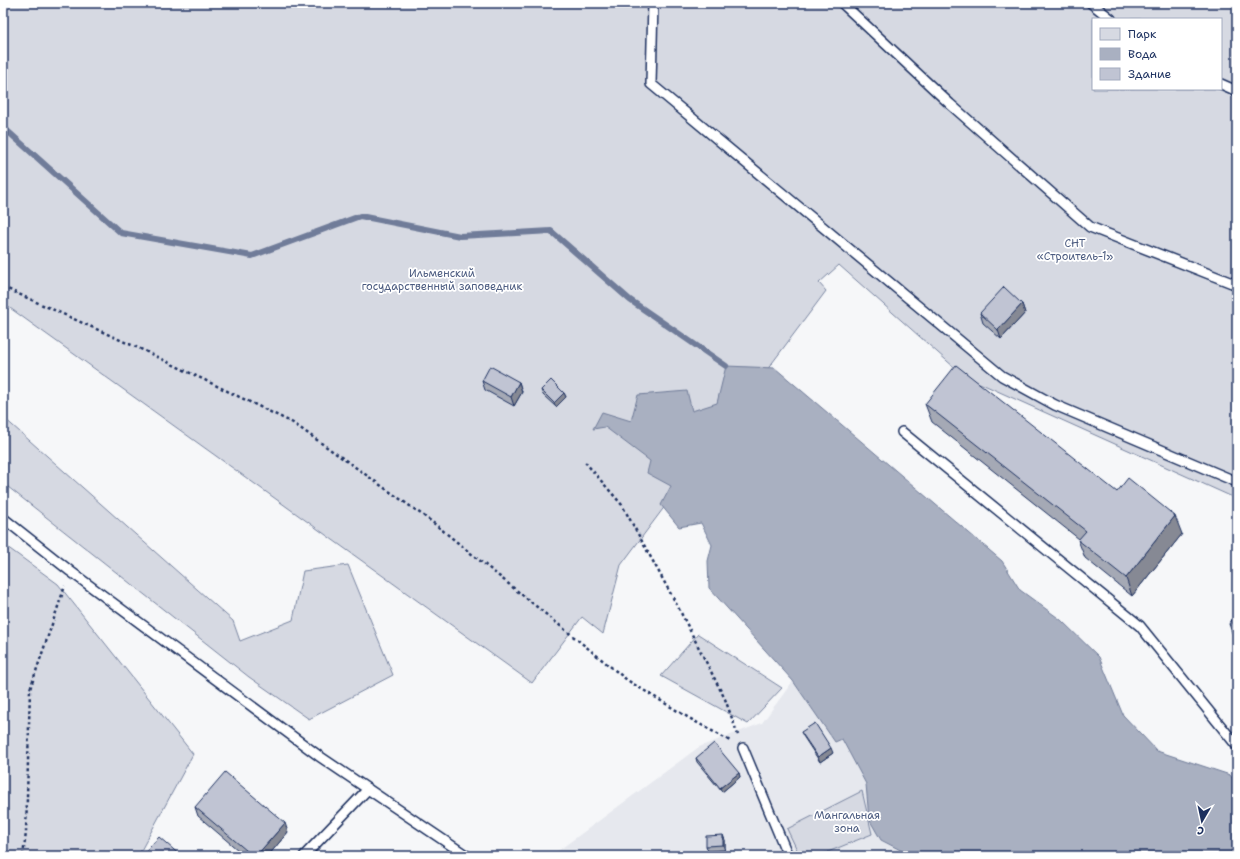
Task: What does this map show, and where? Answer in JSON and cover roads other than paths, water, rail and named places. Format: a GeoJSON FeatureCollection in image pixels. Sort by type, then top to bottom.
{"type":"FeatureCollection","features":[{"type":"Feature","properties":{"kind":"lane"},"geometry":{"type":"LineString","coordinates":[[653,3],[651,84],[1002,376],[1055,406],[1237,482]]}},
{"type":"Feature","properties":{"kind":"lane"},"geometry":{"type":"LineString","coordinates":[[842,3],[950,104],[1090,226],[1237,285]]}},
{"type":"Feature","properties":{"kind":"lane"},"geometry":{"type":"LineString","coordinates":[[1091,3],[1110,18]]}},
{"type":"Feature","properties":{"kind":"lane"},"geometry":{"type":"LineString","coordinates":[[1222,84],[1237,91]]}},
{"type":"Feature","properties":{"kind":"lane"},"geometry":{"type":"LineString","coordinates":[[902,432],[1140,626],[1237,746]]}},
{"type":"Feature","properties":{"kind":"lane"},"geometry":{"type":"LineString","coordinates":[[3,518],[70,571],[319,756],[468,856]]}},
{"type":"Feature","properties":{"kind":"lane"},"geometry":{"type":"LineString","coordinates":[[743,748],[788,856]]}},
{"type":"Feature","properties":{"kind":"lane"},"geometry":{"type":"LineString","coordinates":[[304,856],[368,789]]}},
{"type":"Feature","properties":{"kind":"water"},"geometry":{"type":"Polygon","coordinates":[[[726,366],[775,368],[1002,561],[1020,590],[1061,620],[1099,657],[1123,715],[1157,751],[1230,775],[1237,785],[1237,856],[910,856],[881,840],[869,819],[866,784],[842,739],[835,742],[793,681],[709,588],[708,561],[712,545],[701,523],[679,527],[661,505],[671,486],[647,473],[650,461],[605,427],[593,429],[602,412],[631,421],[638,395],[687,391],[692,411],[717,403],[726,366]]]}},
{"type":"Feature","properties":{"kind":"waterway"},"geometry":{"type":"LineString","coordinates":[[3,127],[121,233],[252,256],[360,216],[460,236],[551,231],[630,300],[726,366]]}},
{"type":"Feature","properties":{"kind":"park label","name":"СНТ «Строитель-1»"},"geometry":{"type":"Point","coordinates":[1075,249]}},
{"type":"Feature","properties":{"kind":"park label","name":"Ильменский государственный заповедник"},"geometry":{"type":"Point","coordinates":[442,279]}},
{"type":"Feature","properties":{"kind":"park label","name":"Мангальная зона"},"geometry":{"type":"Point","coordinates":[847,821]}}]}
